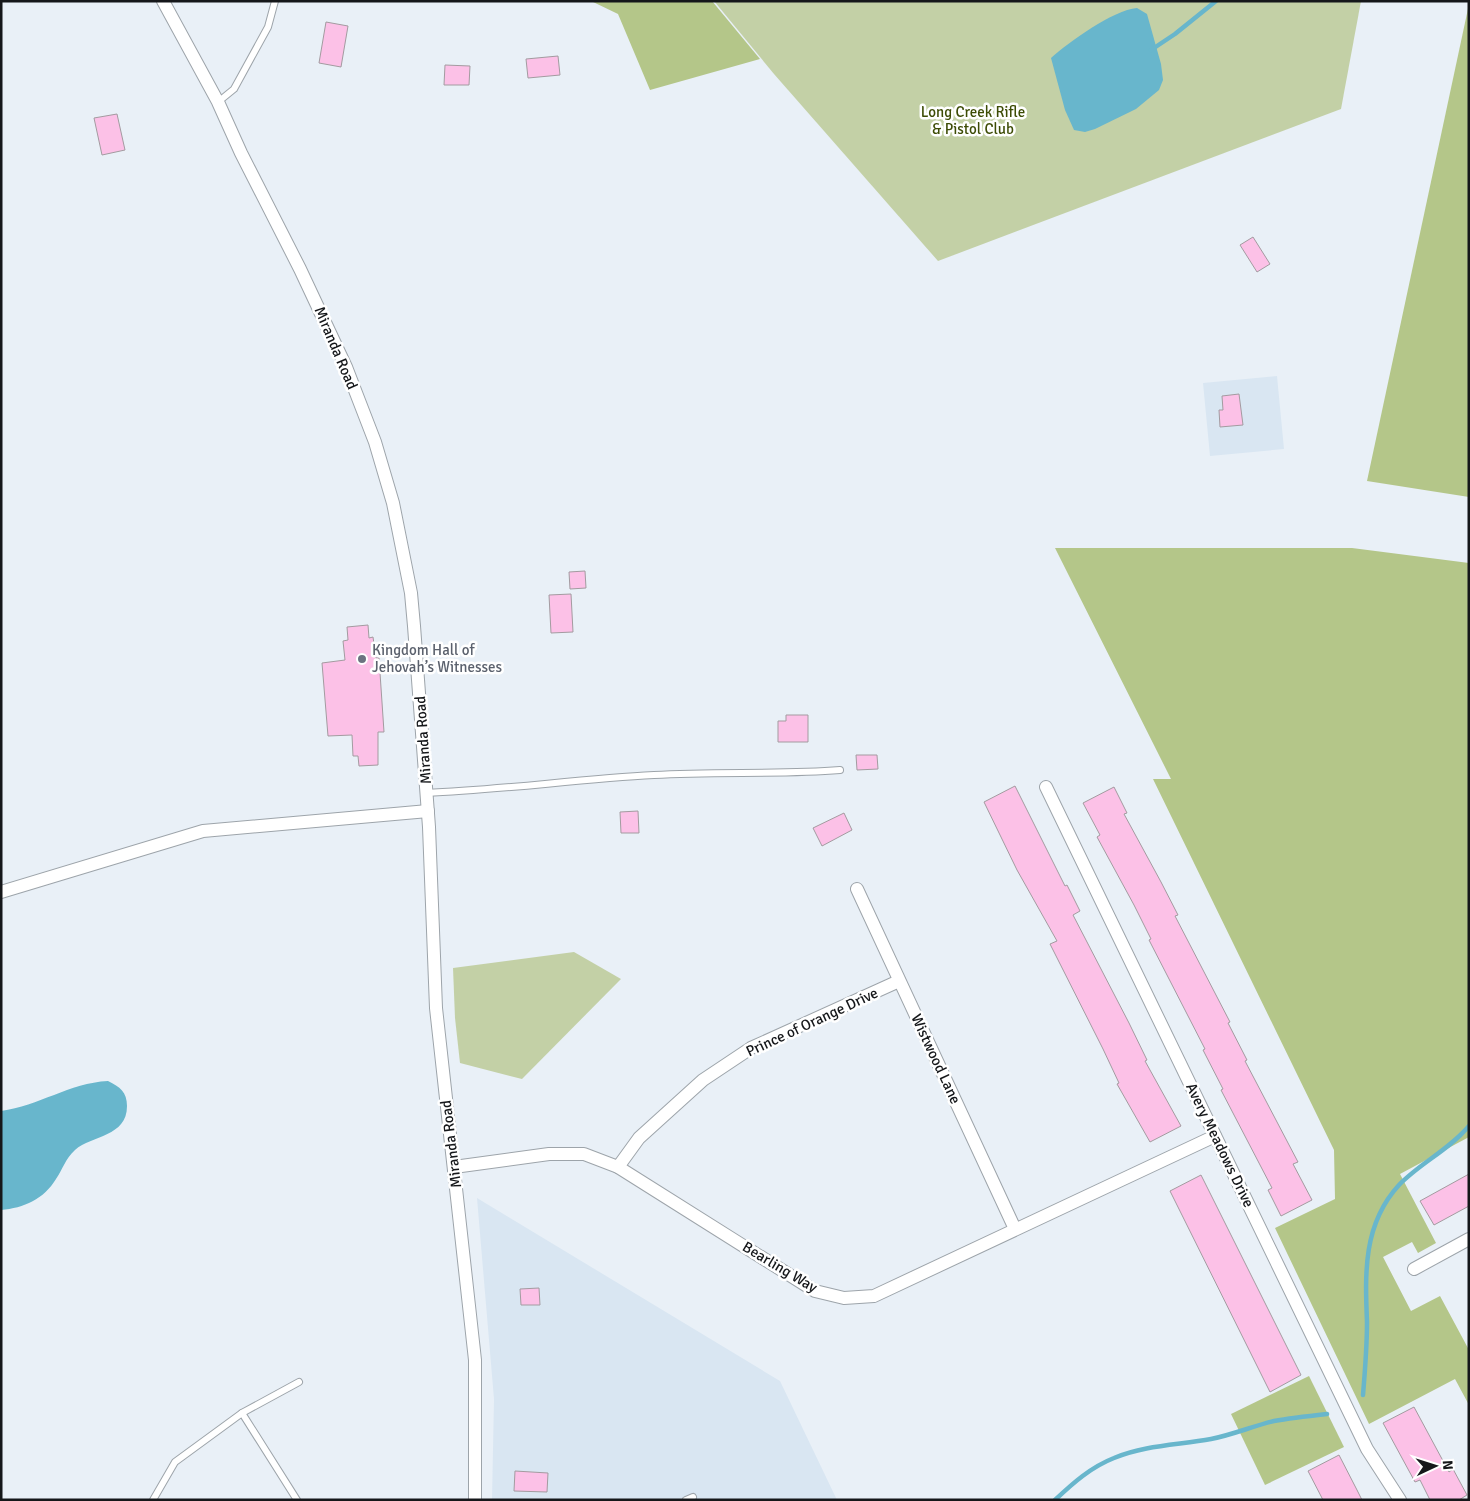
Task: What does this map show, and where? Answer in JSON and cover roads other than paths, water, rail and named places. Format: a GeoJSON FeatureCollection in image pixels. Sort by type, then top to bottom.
{"type":"FeatureCollection","features":[{"type":"Feature","properties":{"kind":"street","name":"Miranda Road"},"geometry":{"type":"LineString","coordinates":[[163,1],[218,102],[241,153],[332,335],[385,474],[394,503],[411,593],[428,811],[436,1008],[475,1360],[475,1500]]}},
{"type":"Feature","properties":{"kind":"street","name":"Avery Meadows Drive"},"geometry":{"type":"LineString","coordinates":[[1046,787],[1368,1448],[1400,1500]]}},
{"type":"Feature","properties":{"kind":"street"},"geometry":{"type":"LineString","coordinates":[[1,892],[204,831],[428,811]]}},
{"type":"Feature","properties":{"kind":"street","name":"Wistwood Lane"},"geometry":{"type":"LineString","coordinates":[[857,889],[1014,1229]]}},
{"type":"Feature","properties":{"kind":"street","name":"Prince of Orange Drive"},"geometry":{"type":"LineString","coordinates":[[618,1167],[639,1138],[703,1080],[751,1048],[899,981]]}},
{"type":"Feature","properties":{"kind":"street","name":"Bearling Way"},"geometry":{"type":"LineString","coordinates":[[454,1167],[549,1154],[584,1154],[618,1167],[815,1291],[844,1298],[874,1296],[1215,1136]]}},
{"type":"Feature","properties":{"kind":"street"},"geometry":{"type":"LineString","coordinates":[[1414,1269],[1469,1239]]}},
{"type":"Feature","properties":{"kind":"lane"},"geometry":{"type":"LineString","coordinates":[[218,102],[234,89],[268,27],[275,1]]}},
{"type":"Feature","properties":{"kind":"lane"},"geometry":{"type":"LineString","coordinates":[[426,793],[482,791],[652,775],[730,772],[797,773],[840,770]]}},
{"type":"Feature","properties":{"kind":"lane"},"geometry":{"type":"LineString","coordinates":[[153,1500],[175,1462],[242,1414],[299,1382]]}},
{"type":"Feature","properties":{"kind":"lane"},"geometry":{"type":"LineString","coordinates":[[242,1414],[297,1500]]}},
{"type":"Feature","properties":{"kind":"water"},"geometry":{"type":"Polygon","coordinates":[[[1137,8],[1147,14],[1161,64],[1163,80],[1159,90],[1136,109],[1095,129],[1085,132],[1074,130],[1065,110],[1051,58],[1104,20],[1127,10],[1137,8]]]}},
{"type":"Feature","properties":{"kind":"water"},"geometry":{"type":"Polygon","coordinates":[[[108,1081],[119,1088],[126,1097],[127,1106],[121,1124],[115,1130],[75,1150],[46,1192],[25,1205],[1,1210],[1,1111],[80,1086],[108,1081]]]}},
{"type":"Feature","properties":{"kind":"waterway"},"geometry":{"type":"LineString","coordinates":[[1151,50],[1175,34],[1216,1]]}},
{"type":"Feature","properties":{"kind":"waterway"},"geometry":{"type":"LineString","coordinates":[[1363,1395],[1367,1340],[1367,1267],[1369,1250],[1379,1216],[1387,1200],[1399,1185],[1453,1142],[1469,1126]]}},
{"type":"Feature","properties":{"kind":"waterway"},"geometry":{"type":"LineString","coordinates":[[1055,1500],[1090,1471],[1106,1462],[1138,1450],[1219,1437],[1274,1421],[1327,1414]]}},
{"type":"Feature","properties":{"kind":"place","name":"Kingdom Hall of Jehovah’s Witnesses"},"geometry":{"type":"Point","coordinates":[362,659]}},
{"type":"Feature","properties":{"kind":"park label","name":"Long Creek Rifle & Pistol Club"},"geometry":{"type":"Point","coordinates":[973,120]}}]}
